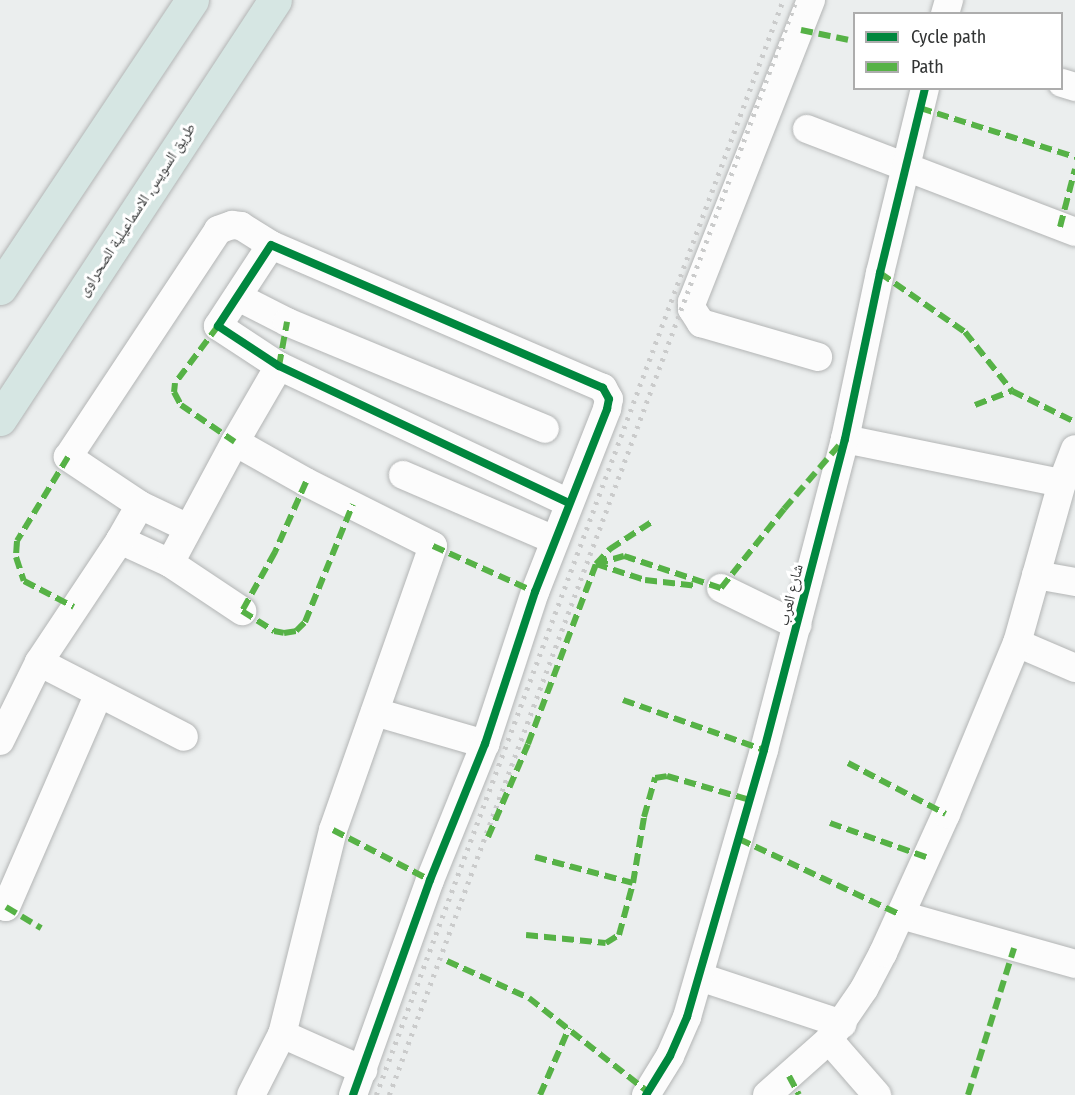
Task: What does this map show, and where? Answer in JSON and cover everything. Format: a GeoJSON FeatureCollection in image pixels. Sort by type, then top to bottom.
{"type":"FeatureCollection","features":[{"type":"Feature","properties":{"kind":"main road"},"geometry":{"type":"LineString","coordinates":[[0,288],[192,0]]}},
{"type":"Feature","properties":{"kind":"main road","name":"طريق السويس, الاسماعيلية الصحراوى"},"geometry":{"type":"LineString","coordinates":[[0,419],[275,0]]}},
{"type":"Feature","properties":{"kind":"street"},"geometry":{"type":"LineString","coordinates":[[811,0],[692,302],[692,309],[701,323],[818,357]]}},
{"type":"Feature","properties":{"kind":"street","name":"شارع العرب"},"geometry":{"type":"LineString","coordinates":[[646,1095],[670,1056],[687,1017],[700,977],[797,625],[845,438],[925,90]]}},
{"type":"Feature","properties":{"kind":"street"},"geometry":{"type":"LineString","coordinates":[[807,129],[906,169],[1075,232]]}},
{"type":"Feature","properties":{"kind":"street"},"geometry":{"type":"LineString","coordinates":[[188,528],[140,505],[68,457],[218,230],[226,226],[241,226],[272,245],[603,388],[609,403],[535,592],[485,744],[430,880],[358,1083],[282,1034]]}},
{"type":"Feature","properties":{"kind":"street"},"geometry":{"type":"LineString","coordinates":[[272,245],[218,326],[279,366],[569,503]]}},
{"type":"Feature","properties":{"kind":"street"},"geometry":{"type":"LineString","coordinates":[[237,297],[287,322],[545,429]]}},
{"type":"Feature","properties":{"kind":"street"},"geometry":{"type":"LineString","coordinates":[[170,563],[279,366]]}},
{"type":"Feature","properties":{"kind":"street"},"geometry":{"type":"LineString","coordinates":[[845,438],[1062,483]]}},
{"type":"Feature","properties":{"kind":"street"},"geometry":{"type":"LineString","coordinates":[[235,442],[306,482],[433,546],[333,830],[282,1034],[251,1095]]}},
{"type":"Feature","properties":{"kind":"street"},"geometry":{"type":"LineString","coordinates":[[766,1095],[836,1032],[864,989],[901,915],[1017,643],[1062,483],[1075,449]]}},
{"type":"Feature","properties":{"kind":"street"},"geometry":{"type":"LineString","coordinates":[[403,475],[555,540]]}},
{"type":"Feature","properties":{"kind":"street"},"geometry":{"type":"LineString","coordinates":[[0,741],[39,662],[120,540],[140,505]]}},
{"type":"Feature","properties":{"kind":"street"},"geometry":{"type":"LineString","coordinates":[[120,540],[170,563],[243,610]]}},
{"type":"Feature","properties":{"kind":"street"},"geometry":{"type":"LineString","coordinates":[[1036,575],[1075,582]]}},
{"type":"Feature","properties":{"kind":"street"},"geometry":{"type":"LineString","coordinates":[[721,588],[797,625]]}},
{"type":"Feature","properties":{"kind":"street"},"geometry":{"type":"LineString","coordinates":[[1017,643],[1075,668]]}},
{"type":"Feature","properties":{"kind":"street"},"geometry":{"type":"LineString","coordinates":[[39,662],[184,737]]}},
{"type":"Feature","properties":{"kind":"street"},"geometry":{"type":"LineString","coordinates":[[0,904],[6,908],[99,693]]}},
{"type":"Feature","properties":{"kind":"street"},"geometry":{"type":"LineString","coordinates":[[375,712],[485,744]]}},
{"type":"Feature","properties":{"kind":"street"},"geometry":{"type":"LineString","coordinates":[[901,915],[1075,964]]}},
{"type":"Feature","properties":{"kind":"street"},"geometry":{"type":"LineString","coordinates":[[700,977],[836,1032],[877,1095]]}},
{"type":"Feature","properties":{"kind":"railway"},"geometry":{"type":"LineString","coordinates":[[376,1095],[783,0]]}},
{"type":"Feature","properties":{"kind":"railway"},"geometry":{"type":"LineString","coordinates":[[389,1095],[796,0]]}},
{"type":"Feature","properties":{"kind":"marked path"},"geometry":{"type":"LineString","coordinates":[[801,30],[853,41]]}},
{"type":"Feature","properties":{"kind":"marked path"},"geometry":{"type":"LineString","coordinates":[[920,108],[1075,157]]}},
{"type":"Feature","properties":{"kind":"marked path"},"geometry":{"type":"LineString","coordinates":[[1060,227],[1075,169]]}},
{"type":"Feature","properties":{"kind":"marked path"},"geometry":{"type":"LineString","coordinates":[[880,273],[965,332],[1012,391],[1075,422]]}},
{"type":"Feature","properties":{"kind":"marked path"},"geometry":{"type":"LineString","coordinates":[[279,366],[287,322]]}},
{"type":"Feature","properties":{"kind":"marked path"},"geometry":{"type":"LineString","coordinates":[[218,326],[175,383],[174,392],[181,405],[235,442]]}},
{"type":"Feature","properties":{"kind":"marked path"},"geometry":{"type":"LineString","coordinates":[[975,405],[1012,391]]}},
{"type":"Feature","properties":{"kind":"marked path"},"geometry":{"type":"LineString","coordinates":[[721,588],[784,509],[841,443]]}},
{"type":"Feature","properties":{"kind":"marked path"},"geometry":{"type":"LineString","coordinates":[[68,457],[17,541],[16,557],[24,581],[74,607]]}},
{"type":"Feature","properties":{"kind":"marked path"},"geometry":{"type":"LineString","coordinates":[[306,482],[275,552],[242,611],[274,631],[284,633],[296,631],[305,622],[353,504]]}},
{"type":"Feature","properties":{"kind":"marked path"},"geometry":{"type":"LineString","coordinates":[[488,837],[528,744],[596,564],[610,549],[653,521]]}},
{"type":"Feature","properties":{"kind":"marked path"},"geometry":{"type":"LineString","coordinates":[[433,546],[535,592]]}},
{"type":"Feature","properties":{"kind":"marked path"},"geometry":{"type":"LineString","coordinates":[[596,564],[624,556],[721,588]]}},
{"type":"Feature","properties":{"kind":"marked path"},"geometry":{"type":"LineString","coordinates":[[596,564],[645,580],[698,586]]}},
{"type":"Feature","properties":{"kind":"marked path"},"geometry":{"type":"LineString","coordinates":[[623,700],[764,750]]}},
{"type":"Feature","properties":{"kind":"marked path"},"geometry":{"type":"LineString","coordinates":[[848,763],[946,814]]}},
{"type":"Feature","properties":{"kind":"marked path"},"geometry":{"type":"LineString","coordinates":[[526,935],[606,943],[619,935],[633,883],[644,817],[655,778],[667,776],[750,800]]}},
{"type":"Feature","properties":{"kind":"marked path"},"geometry":{"type":"LineString","coordinates":[[830,823],[926,857]]}},
{"type":"Feature","properties":{"kind":"marked path"},"geometry":{"type":"LineString","coordinates":[[333,830],[430,880]]}},
{"type":"Feature","properties":{"kind":"marked path"},"geometry":{"type":"LineString","coordinates":[[739,839],[901,915]]}},
{"type":"Feature","properties":{"kind":"marked path"},"geometry":{"type":"LineString","coordinates":[[535,857],[633,883]]}},
{"type":"Feature","properties":{"kind":"marked path"},"geometry":{"type":"LineString","coordinates":[[6,907],[41,928]]}},
{"type":"Feature","properties":{"kind":"marked path"},"geometry":{"type":"LineString","coordinates":[[968,1095],[1014,948]]}},
{"type":"Feature","properties":{"kind":"marked path"},"geometry":{"type":"LineString","coordinates":[[447,961],[529,998],[648,1092]]}},
{"type":"Feature","properties":{"kind":"marked path"},"geometry":{"type":"LineString","coordinates":[[540,1095],[569,1028]]}},
{"type":"Feature","properties":{"kind":"marked path"},"geometry":{"type":"LineString","coordinates":[[789,1076],[799,1095]]}},
{"type":"Feature","properties":{"kind":"cycle path"},"geometry":{"type":"LineString","coordinates":[[646,1095],[670,1056],[687,1017],[764,750],[845,439],[880,273],[925,90]]}},
{"type":"Feature","properties":{"kind":"cycle path"},"geometry":{"type":"LineString","coordinates":[[353,1095],[430,880],[485,744],[535,592],[609,399],[603,388],[271,245],[218,326],[279,366],[569,503]]}}]}
